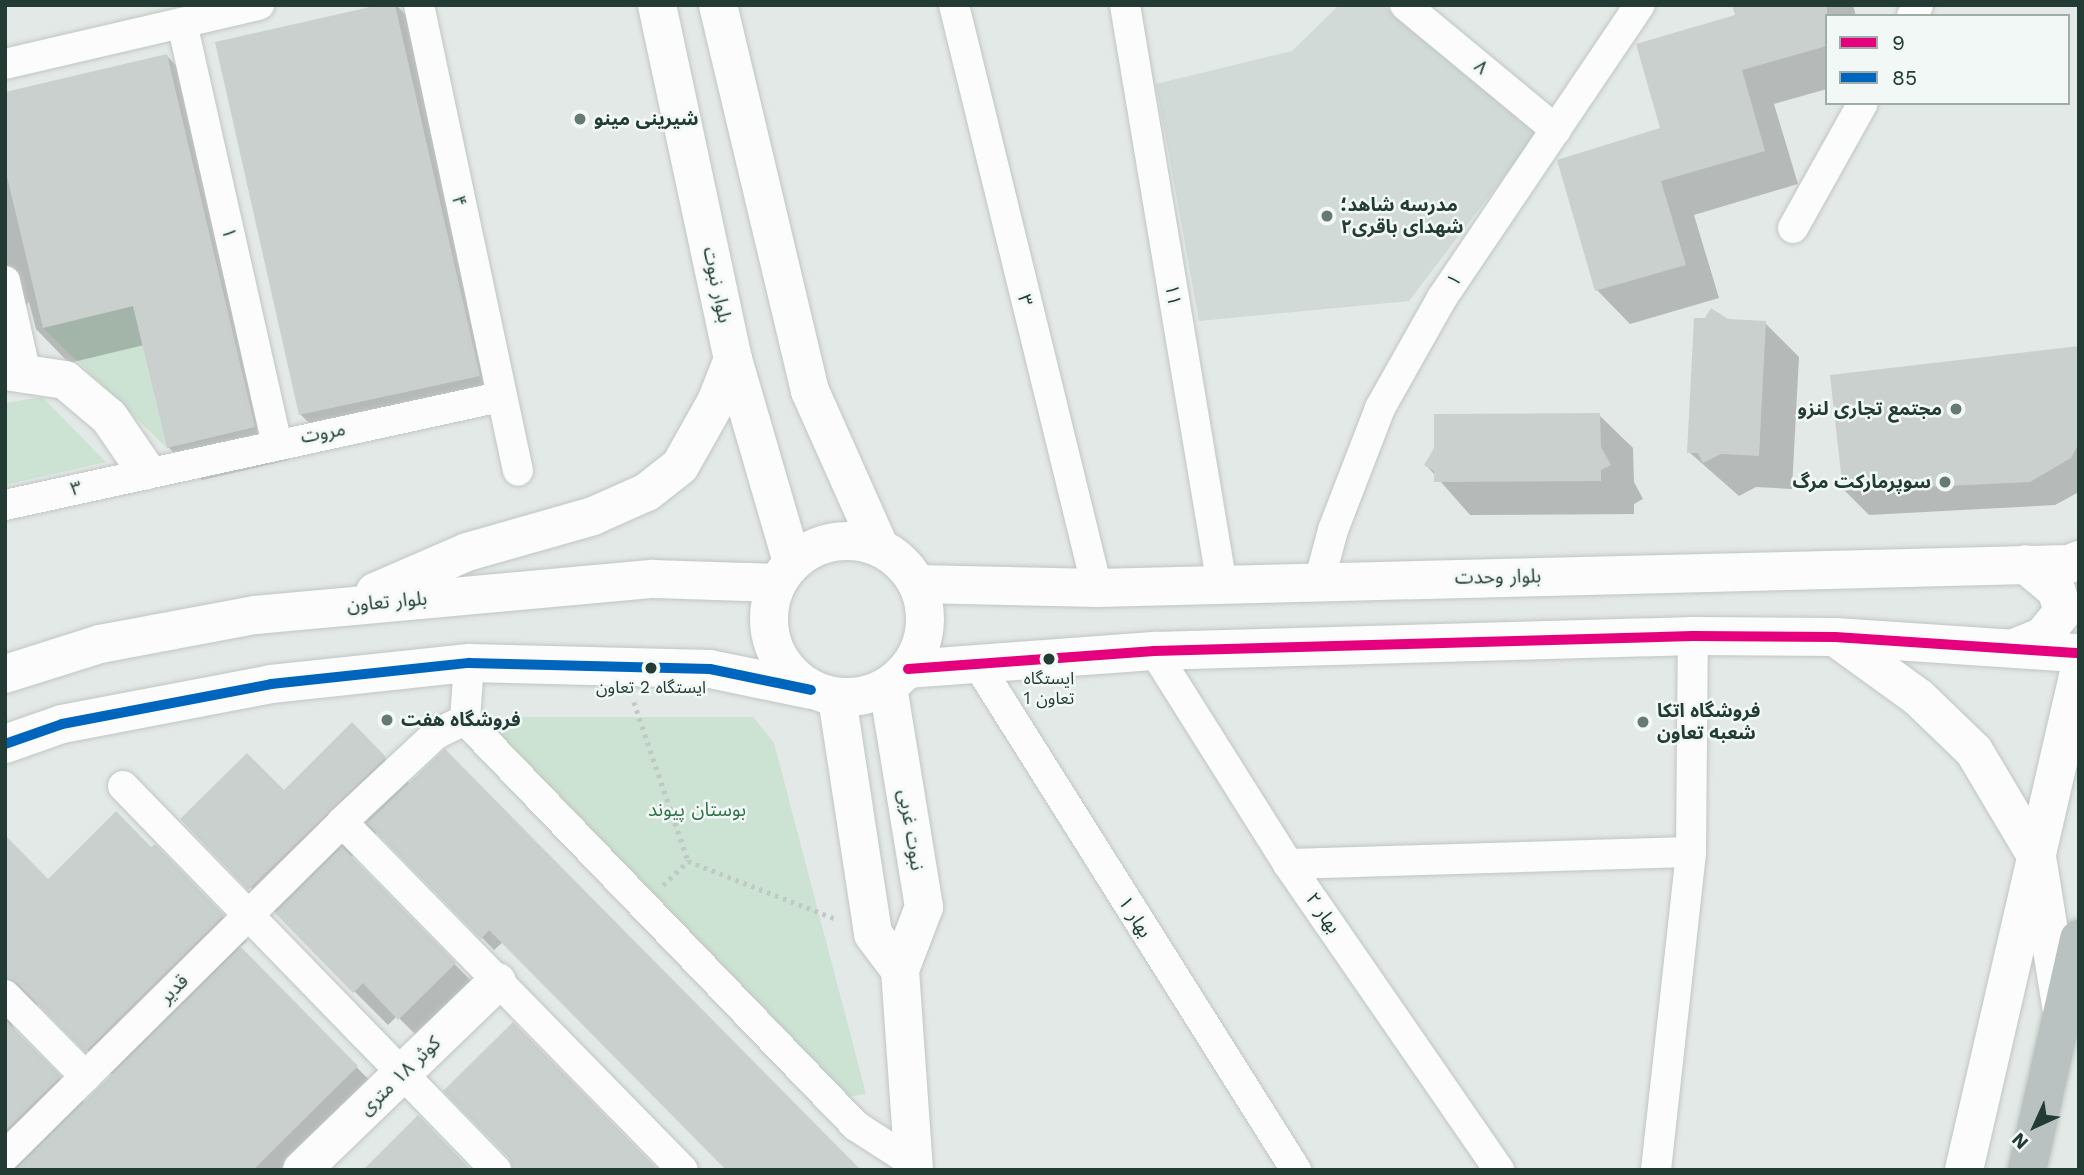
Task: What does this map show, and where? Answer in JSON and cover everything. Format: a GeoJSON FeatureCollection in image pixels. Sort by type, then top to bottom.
{"type":"FeatureCollection","features":[{"type":"Feature","properties":{"kind":"highway"},"geometry":{"type":"LineString","coordinates":[[2027,1170],[2079,939]]}},
{"type":"Feature","properties":{"kind":"main road","name":"بلوار نبوت"},"geometry":{"type":"LineString","coordinates":[[657,5],[733,359],[784,572]]}},
{"type":"Feature","properties":{"kind":"main road"},"geometry":{"type":"LineString","coordinates":[[719,5],[810,391],[880,548]]}},
{"type":"Feature","properties":{"kind":"main road"},"geometry":{"type":"LineString","coordinates":[[343,605],[467,552],[593,516],[647,492],[681,466],[702,432],[733,359]]}},
{"type":"Feature","properties":{"kind":"main road"},"geometry":{"type":"LineString","coordinates":[[16,373],[65,380],[109,417],[146,471]]}},
{"type":"Feature","properties":{"kind":"main road"},"geometry":{"type":"LineString","coordinates":[[898,678],[925,628],[917,584],[902,563],[880,548],[844,540],[807,550],[784,572],[769,606],[769,631],[776,654],[791,675],[824,694],[873,934],[900,970]]}},
{"type":"Feature","properties":{"kind":"main road","name":"بلوار وحدت"},"geometry":{"type":"LineString","coordinates":[[917,584],[1097,588],[2025,564],[2079,560]]}},
{"type":"Feature","properties":{"kind":"main road"},"geometry":{"type":"LineString","coordinates":[[2014,648],[2043,636],[2063,611],[2056,590],[2025,564]]}},
{"type":"Feature","properties":{"kind":"main road","name":"بلوار تعاون"},"geometry":{"type":"LineString","coordinates":[[5,674],[100,644],[255,615],[653,579],[784,572]]}},
{"type":"Feature","properties":{"kind":"main road"},"geometry":{"type":"LineString","coordinates":[[5,744],[62,724],[271,684],[469,663],[710,670],[824,694],[864,697],[898,678],[977,663],[1154,651],[1693,636],[1835,637],[2079,653]]}},
{"type":"Feature","properties":{"kind":"main road"},"geometry":{"type":"LineString","coordinates":[[1835,637],[1918,697],[1974,751],[2037,858],[2062,1011]]}},
{"type":"Feature","properties":{"kind":"main road"},"geometry":{"type":"LineString","coordinates":[[1965,1170],[2079,672]]}},
{"type":"Feature","properties":{"kind":"main road","name":"نبوت غربی"},"geometry":{"type":"LineString","coordinates":[[898,678],[924,907],[900,970],[914,1167]]}},
{"type":"Feature","properties":{"kind":"main road","name":"کوثر ۱۸ متری"},"geometry":{"type":"LineString","coordinates":[[302,1170],[497,982]]}},
{"type":"Feature","properties":{"kind":"street"},"geometry":{"type":"LineString","coordinates":[[5,64],[259,5]]}},
{"type":"Feature","properties":{"kind":"street","name":"۴"},"geometry":{"type":"LineString","coordinates":[[419,5],[500,397],[518,471]]}},
{"type":"Feature","properties":{"kind":"street","name":"۱۱"},"geometry":{"type":"LineString","coordinates":[[1125,5],[1222,585]]}},
{"type":"Feature","properties":{"kind":"street","name":"۸"},"geometry":{"type":"LineString","coordinates":[[1405,5],[1556,130]]}},
{"type":"Feature","properties":{"kind":"street","name":"۱"},"geometry":{"type":"LineString","coordinates":[[1319,582],[1333,530],[1380,408],[1442,298],[1640,5]]}},
{"type":"Feature","properties":{"kind":"street","name":"۳"},"geometry":{"type":"LineString","coordinates":[[962,8],[1097,588]]}},
{"type":"Feature","properties":{"kind":"street","name":"۱"},"geometry":{"type":"LineString","coordinates":[[182,23],[277,443]]}},
{"type":"Feature","properties":{"kind":"street"},"geometry":{"type":"LineString","coordinates":[[1793,228],[1862,105]]}},
{"type":"Feature","properties":{"kind":"street"},"geometry":{"type":"LineString","coordinates":[[5,281],[16,373]]}},
{"type":"Feature","properties":{"kind":"street","name":"مروت"},"geometry":{"type":"LineString","coordinates":[[146,471],[500,397]]}},
{"type":"Feature","properties":{"kind":"street","name":"۳"},"geometry":{"type":"LineString","coordinates":[[5,505],[146,471]]}},
{"type":"Feature","properties":{"kind":"street"},"geometry":{"type":"LineString","coordinates":[[1656,1170],[1691,852],[1693,636]]}},
{"type":"Feature","properties":{"kind":"street","name":"بهار ۲"},"geometry":{"type":"LineString","coordinates":[[1154,651],[1289,864],[1499,1170]]}},
{"type":"Feature","properties":{"kind":"street"},"geometry":{"type":"LineString","coordinates":[[469,663],[465,720],[856,1126],[914,1167]]}},
{"type":"Feature","properties":{"kind":"street","name":"بهار ۱"},"geometry":{"type":"LineString","coordinates":[[977,663],[1296,1170]]}},
{"type":"Feature","properties":{"kind":"street","name":"قدیر"},"geometry":{"type":"LineString","coordinates":[[5,1156],[342,822],[436,734],[465,720]]}},
{"type":"Feature","properties":{"kind":"street"},"geometry":{"type":"LineString","coordinates":[[123,786],[496,1170]]}},
{"type":"Feature","properties":{"kind":"street"},"geometry":{"type":"LineString","coordinates":[[342,822],[683,1170]]}},
{"type":"Feature","properties":{"kind":"street"},"geometry":{"type":"LineString","coordinates":[[1289,864],[1691,852]]}},
{"type":"Feature","properties":{"kind":"street"},"geometry":{"type":"LineString","coordinates":[[5,995],[86,1077]]}},
{"type":"Feature","properties":{"kind":"path"},"geometry":{"type":"LineString","coordinates":[[622,666],[688,862],[873,934]]}},
{"type":"Feature","properties":{"kind":"shaded area","name":"مدرسه شاهد؛ شهدای باقری۲"},"geometry":{"type":"Polygon","coordinates":[[[1339,5],[1383,5],[1538,132],[1409,301],[1199,321],[1156,84],[1292,51],[1339,5]]]}},
{"type":"Feature","properties":{"kind":"green space"},"geometry":{"type":"Polygon","coordinates":[[[133,306],[167,448],[43,328],[133,306]]]}},
{"type":"Feature","properties":{"kind":"green space"},"geometry":{"type":"Polygon","coordinates":[[[42,397],[106,462],[5,485],[5,403],[42,397]]]}},
{"type":"Feature","properties":{"kind":"green space","name":"بوستان پیوند"},"geometry":{"type":"Polygon","coordinates":[[[510,717],[753,717],[774,743],[866,1094],[848,1097],[488,727],[510,717]]]}},
{"type":"Feature","properties":{"kind":"building"},"geometry":{"type":"Polygon","coordinates":[[[379,5],[395,5],[480,376],[299,415],[215,42],[379,5]]]}},
{"type":"Feature","properties":{"kind":"building"},"geometry":{"type":"Polygon","coordinates":[[[1732,5],[1827,5],[1825,47],[1742,70],[1765,151],[1661,181],[1686,265],[1595,291],[1557,160],[1660,128],[1636,44],[1735,15],[1732,5]]]}},
{"type":"Feature","properties":{"kind":"building"},"geometry":{"type":"Polygon","coordinates":[[[167,54],[255,427],[167,448],[133,306],[43,328],[5,168],[5,92],[167,54]]]}},
{"type":"Feature","properties":{"kind":"building"},"geometry":{"type":"Polygon","coordinates":[[[1711,308],[1728,319],[1766,321],[1759,456],[1721,454],[1703,463],[1698,453],[1687,453],[1694,318],[1705,318],[1711,308]]]}},
{"type":"Feature","properties":{"kind":"building","name":"مجتمع تجاری لنزو"},"geometry":{"type":"Polygon","coordinates":[[[2079,346],[2079,443],[2071,458],[2030,482],[1843,491],[1830,375],[2079,346]]]}},
{"type":"Feature","properties":{"kind":"building"},"geometry":{"type":"Polygon","coordinates":[[[1600,413],[1601,447],[1611,465],[1601,470],[1601,481],[1434,482],[1434,471],[1424,465],[1434,448],[1434,414],[1600,413]]]}},
{"type":"Feature","properties":{"kind":"building"},"geometry":{"type":"Polygon","coordinates":[[[352,722],[386,757],[248,890],[180,819],[247,753],[284,790],[352,722]]]}},
{"type":"Feature","properties":{"kind":"building"},"geometry":{"type":"Polygon","coordinates":[[[445,749],[861,1170],[726,1170],[489,930],[481,939],[367,823],[445,749]]]}},
{"type":"Feature","properties":{"kind":"building"},"geometry":{"type":"Polygon","coordinates":[[[116,811],[151,847],[155,844],[224,915],[85,1052],[17,983],[5,978],[5,835],[48,879],[116,811]]]}},
{"type":"Feature","properties":{"kind":"building"},"geometry":{"type":"Polygon","coordinates":[[[342,847],[456,963],[398,1020],[363,983],[353,993],[275,913],[342,847]]]}},
{"type":"Feature","properties":{"kind":"building"},"geometry":{"type":"Polygon","coordinates":[[[241,947],[358,1066],[253,1170],[15,1170],[241,947]]]}},
{"type":"Feature","properties":{"kind":"building"},"geometry":{"type":"Polygon","coordinates":[[[5,1020],[61,1076],[5,1131],[5,1020]]]}},
{"type":"Feature","properties":{"kind":"building"},"geometry":{"type":"Polygon","coordinates":[[[513,1022],[658,1170],[513,1170],[509,1158],[443,1091],[513,1022]]]}},
{"type":"Feature","properties":{"kind":"building"},"geometry":{"type":"Polygon","coordinates":[[[418,1115],[471,1170],[363,1170],[418,1115]]]}},
{"type":"Feature","properties":{"kind":"transit line","name":"9"},"geometry":{"type":"LineString","coordinates":[[908,669],[1154,651],[1693,636],[1835,637],[2079,653]]}},
{"type":"Feature","properties":{"kind":"transit line","name":"85"},"geometry":{"type":"LineString","coordinates":[[5,744],[62,724],[271,684],[469,663],[710,669],[811,690]]}},
{"type":"Feature","properties":{"kind":"place","name":"شیرینی مینو"},"geometry":{"type":"Point","coordinates":[580,119]}},
{"type":"Feature","properties":{"kind":"place","name":"مدرسه شاهد؛ شهدای باقری۲"},"geometry":{"type":"Point","coordinates":[1327,216]}},
{"type":"Feature","properties":{"kind":"place","name":"مجتمع تجاری لنزو"},"geometry":{"type":"Point","coordinates":[1956,409]}},
{"type":"Feature","properties":{"kind":"place","name":"سوپرمارکت مرگ"},"geometry":{"type":"Point","coordinates":[1945,482]}},
{"type":"Feature","properties":{"kind":"place","name":"ایستگاه 1 تعاون"},"geometry":{"type":"Point","coordinates":[1049,659]}},
{"type":"Feature","properties":{"kind":"place","name":"ایستگاه 2 تعاون"},"geometry":{"type":"Point","coordinates":[651,668]}},
{"type":"Feature","properties":{"kind":"place","name":"فروشگاه هفت"},"geometry":{"type":"Point","coordinates":[387,720]}},
{"type":"Feature","properties":{"kind":"place","name":"فروشگاه اتکا شعبه تعاون"},"geometry":{"type":"Point","coordinates":[1643,722]}}]}
